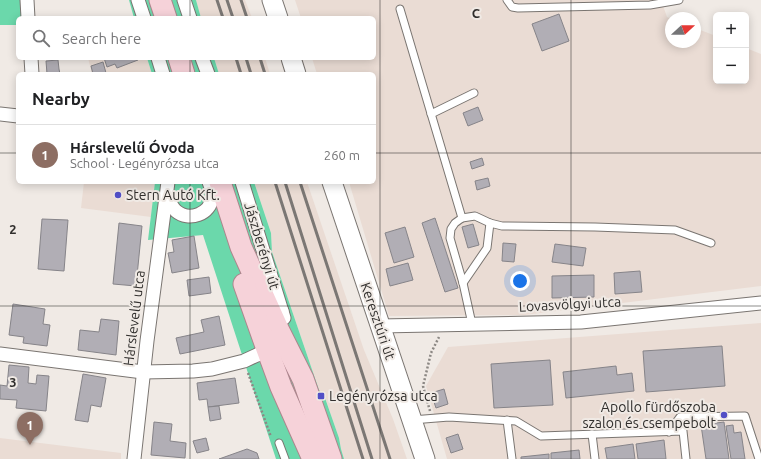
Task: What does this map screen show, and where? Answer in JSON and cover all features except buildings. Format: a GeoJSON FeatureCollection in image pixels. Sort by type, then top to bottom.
{"type":"FeatureCollection","features":[{"type":"Feature","properties":{"kind":"main road"},"geometry":{"type":"LineString","coordinates":[[160,0],[165,16]]}},
{"type":"Feature","properties":{"kind":"main road"},"geometry":{"type":"LineString","coordinates":[[272,0],[277,16]]}},
{"type":"Feature","properties":{"kind":"main road"},"geometry":{"type":"LineString","coordinates":[[180,60],[183,72]]}},
{"type":"Feature","properties":{"kind":"main road"},"geometry":{"type":"LineString","coordinates":[[292,60],[295,72]]}},
{"type":"Feature","properties":{"kind":"main road","name":"Jászberényi út"},"geometry":{"type":"LineString","coordinates":[[221,184],[241,247],[280,320],[303,379],[331,459]]}},
{"type":"Feature","properties":{"kind":"main road","name":"Keresztúri út"},"geometry":{"type":"LineString","coordinates":[[333,184],[425,459]]}},
{"type":"Feature","properties":{"kind":"main road","name":"Jászberényi út"},"geometry":{"type":"LineString","coordinates":[[241,247],[236,260],[267,349],[313,459]]}},
{"type":"Feature","properties":{"kind":"street"},"geometry":{"type":"LineString","coordinates":[[27,0],[28,16]]}},
{"type":"Feature","properties":{"kind":"street"},"geometry":{"type":"LineString","coordinates":[[138,0],[143,16]]}},
{"type":"Feature","properties":{"kind":"street"},"geometry":{"type":"LineString","coordinates":[[184,0],[189,16]]}},
{"type":"Feature","properties":{"kind":"street"},"geometry":{"type":"LineString","coordinates":[[31,60],[32,72]]}},
{"type":"Feature","properties":{"kind":"street"},"geometry":{"type":"LineString","coordinates":[[159,60],[162,72]]}},
{"type":"Feature","properties":{"kind":"street"},"geometry":{"type":"LineString","coordinates":[[203,60],[207,72]]}},
{"type":"Feature","properties":{"kind":"street"},"geometry":{"type":"LineString","coordinates":[[0,114],[16,116]]}},
{"type":"Feature","properties":{"kind":"street","name":"Hárslevelű utca"},"geometry":{"type":"LineString","coordinates":[[134,459],[143,372],[168,184]]}},
{"type":"Feature","properties":{"kind":"street"},"geometry":{"type":"LineString","coordinates":[[166,195],[172,207],[181,215],[192,217],[199,215],[211,202],[212,192],[210,184]]}},
{"type":"Feature","properties":{"kind":"street","name":"Jászberényi út"},"geometry":{"type":"LineString","coordinates":[[243,184],[280,320]]}},
{"type":"Feature","properties":{"kind":"street"},"geometry":{"type":"LineString","coordinates":[[161,234],[169,226],[187,217]]}},
{"type":"Feature","properties":{"kind":"street","name":"Lovasvölgyi utca"},"geometry":{"type":"LineString","coordinates":[[380,326],[580,322],[761,304]]}},
{"type":"Feature","properties":{"kind":"street"},"geometry":{"type":"LineString","coordinates":[[0,354],[143,372],[193,371],[219,368],[244,361],[267,349],[272,341],[280,320]]}},
{"type":"Feature","properties":{"kind":"lane"},"geometry":{"type":"LineString","coordinates":[[507,0],[512,7],[518,8],[650,5],[679,0]]}},
{"type":"Feature","properties":{"kind":"lane"},"geometry":{"type":"LineString","coordinates":[[400,10],[462,218]]}},
{"type":"Feature","properties":{"kind":"lane"},"geometry":{"type":"LineString","coordinates":[[432,114],[474,93]]}},
{"type":"Feature","properties":{"kind":"lane"},"geometry":{"type":"LineString","coordinates":[[472,324],[463,283],[450,238],[451,229],[455,223],[462,218],[475,216],[490,223],[502,226],[675,230],[711,243]]}},
{"type":"Feature","properties":{"kind":"lane"},"geometry":{"type":"LineString","coordinates":[[463,283],[487,248],[490,223]]}},
{"type":"Feature","properties":{"kind":"lane"},"geometry":{"type":"LineString","coordinates":[[669,432],[680,417],[745,416],[759,459]]}},
{"type":"Feature","properties":{"kind":"lane"},"geometry":{"type":"LineString","coordinates":[[412,420],[449,418],[516,421],[541,436],[683,431],[686,459]]}},
{"type":"Feature","properties":{"kind":"lane"},"geometry":{"type":"LineString","coordinates":[[507,420],[512,459]]}},
{"type":"Feature","properties":{"kind":"lane"},"geometry":{"type":"LineString","coordinates":[[592,434],[595,459]]}},
{"type":"Feature","properties":{"kind":"lane"},"geometry":{"type":"LineString","coordinates":[[279,443],[286,459]]}},
{"type":"Feature","properties":{"kind":"path"},"geometry":{"type":"LineString","coordinates":[[432,419],[423,386],[431,353],[445,324]]}},
{"type":"Feature","properties":{"kind":"path"},"geometry":{"type":"LineString","coordinates":[[244,361],[271,438],[279,443]]}},
{"type":"Feature","properties":{"kind":"shaded area"},"geometry":{"type":"Polygon","coordinates":[[[196,0],[245,0],[251,16],[200,16],[196,0]]]}},
{"type":"Feature","properties":{"kind":"shaded area"},"geometry":{"type":"Polygon","coordinates":[[[295,0],[661,0],[665,12],[665,48],[701,48],[701,30],[713,35],[713,84],[749,84],[749,49],[761,54],[761,286],[524,315],[389,316],[350,184],[376,184],[376,72],[316,72],[313,60],[376,60],[376,16],[300,16],[295,0]]]}},
{"type":"Feature","properties":{"kind":"shaded area"},"geometry":{"type":"Polygon","coordinates":[[[88,60],[148,60],[151,72],[92,72],[88,60]]]}},
{"type":"Feature","properties":{"kind":"shaded area"},"geometry":{"type":"Polygon","coordinates":[[[215,60],[266,60],[269,72],[218,72],[215,60]]]}},
{"type":"Feature","properties":{"kind":"shaded area","name":"Stern Autó Kft."},"geometry":{"type":"Polygon","coordinates":[[[84,184],[155,184],[151,217],[81,208],[84,184]]]}},
{"type":"Feature","properties":{"kind":"shaded area"},"geometry":{"type":"Polygon","coordinates":[[[255,184],[308,184],[364,350],[393,419],[407,459],[344,459],[339,438],[325,398],[319,390],[272,252],[271,233],[255,184]]]}},
{"type":"Feature","properties":{"kind":"shaded area"},"geometry":{"type":"Polygon","coordinates":[[[761,323],[761,459],[447,459],[426,386],[448,347],[761,323]]]}},
{"type":"Feature","properties":{"kind":"shaded area"},"geometry":{"type":"Polygon","coordinates":[[[0,438],[121,453],[121,459],[0,459],[0,438]]]}},
{"type":"Feature","properties":{"kind":"green space"},"geometry":{"type":"Polygon","coordinates":[[[0,0],[32,0],[33,16],[16,16],[16,25],[0,25],[0,0]]]}},
{"type":"Feature","properties":{"kind":"green space"},"geometry":{"type":"Polygon","coordinates":[[[129,0],[196,0],[200,16],[133,16],[129,0]]]}},
{"type":"Feature","properties":{"kind":"green space"},"geometry":{"type":"Polygon","coordinates":[[[148,60],[215,60],[218,72],[151,72],[148,60]]]}},
{"type":"Feature","properties":{"kind":"green space"},"geometry":{"type":"Polygon","coordinates":[[[155,184],[255,184],[271,233],[272,252],[319,390],[325,398],[339,438],[344,459],[276,459],[203,235],[148,240],[155,184]]]}},
{"type":"Feature","properties":{"kind":"railway"},"geometry":{"type":"LineString","coordinates":[[217,0],[222,16]]}},
{"type":"Feature","properties":{"kind":"railway"},"geometry":{"type":"LineString","coordinates":[[227,0],[232,16]]}},
{"type":"Feature","properties":{"kind":"railway"},"geometry":{"type":"LineString","coordinates":[[241,0],[246,16]]}},
{"type":"Feature","properties":{"kind":"railway"},"geometry":{"type":"LineString","coordinates":[[237,60],[240,72]]}},
{"type":"Feature","properties":{"kind":"railway"},"geometry":{"type":"LineString","coordinates":[[247,60],[250,72]]}},
{"type":"Feature","properties":{"kind":"railway"},"geometry":{"type":"LineString","coordinates":[[261,60],[264,72]]}},
{"type":"Feature","properties":{"kind":"railway"},"geometry":{"type":"LineString","coordinates":[[276,184],[363,459]]}},
{"type":"Feature","properties":{"kind":"railway"},"geometry":{"type":"LineString","coordinates":[[286,184],[372,459]]}},
{"type":"Feature","properties":{"kind":"railway"},"geometry":{"type":"LineString","coordinates":[[301,184],[390,459]]}},
{"type":"Feature","properties":{"kind":"place","name":"Stern Autó Kft."},"geometry":{"type":"Point","coordinates":[118,195]}},
{"type":"Feature","properties":{"kind":"place","name":"Legényrózsa utca"},"geometry":{"type":"Point","coordinates":[321,396]}},
{"type":"Feature","properties":{"kind":"place","name":"Apollo fürdőszoba szalon és csempebolt"},"geometry":{"type":"Point","coordinates":[724,415]}},
{"type":"Feature","properties":{"kind":"place","name":"Hárslevelű Óvoda"},"geometry":{"type":"Point","coordinates":[30,445]}}]}
